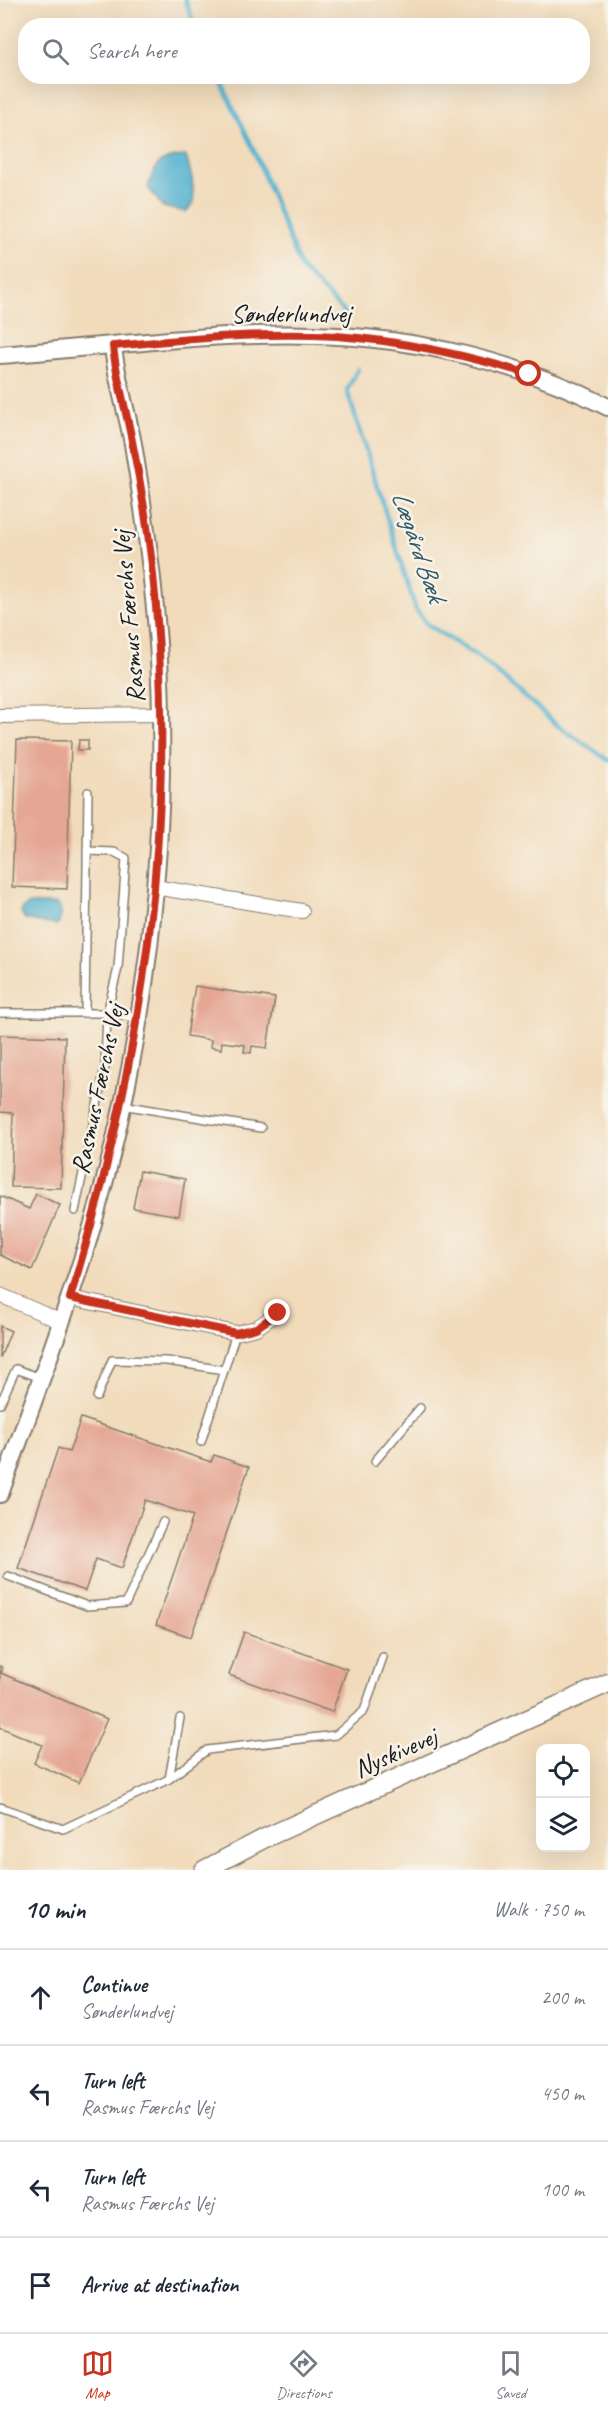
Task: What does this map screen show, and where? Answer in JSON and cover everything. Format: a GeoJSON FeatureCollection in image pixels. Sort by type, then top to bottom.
{"type":"FeatureCollection","features":[{"type":"Feature","properties":{"kind":"main road","name":"Nyskivevej"},"geometry":{"type":"LineString","coordinates":[[204,1870],[265,1838],[608,1683]]}},
{"type":"Feature","properties":{"kind":"street","name":"Sønderlundvej"},"geometry":{"type":"LineString","coordinates":[[0,355],[281,335],[377,340],[473,357],[529,374],[608,407]]}},
{"type":"Feature","properties":{"kind":"street","name":"Rasmus Færchs Vej"},"geometry":{"type":"LineString","coordinates":[[0,1494],[70,1298],[107,1172],[122,1105],[147,959],[160,800],[161,714],[152,566],[144,505],[131,435],[114,365],[113,346]]}},
{"type":"Feature","properties":{"kind":"street"},"geometry":{"type":"LineString","coordinates":[[0,716],[161,714]]}},
{"type":"Feature","properties":{"kind":"street"},"geometry":{"type":"LineString","coordinates":[[154,887],[302,911]]}},
{"type":"Feature","properties":{"kind":"street"},"geometry":{"type":"LineString","coordinates":[[0,1295],[62,1322]]}},
{"type":"Feature","properties":{"kind":"street"},"geometry":{"type":"LineString","coordinates":[[70,1298],[236,1333],[256,1328],[278,1313]]}},
{"type":"Feature","properties":{"kind":"lane"},"geometry":{"type":"LineString","coordinates":[[85,1013],[88,792]]}},
{"type":"Feature","properties":{"kind":"lane"},"geometry":{"type":"LineString","coordinates":[[75,1210],[105,1067],[107,1013],[118,968],[126,858],[114,852],[87,851]]}},
{"type":"Feature","properties":{"kind":"lane"},"geometry":{"type":"LineString","coordinates":[[0,1013],[107,1013],[137,1018]]}},
{"type":"Feature","properties":{"kind":"lane"},"geometry":{"type":"LineString","coordinates":[[122,1105],[261,1128]]}},
{"type":"Feature","properties":{"kind":"lane"},"geometry":{"type":"LineString","coordinates":[[201,1442],[236,1333]]}},
{"type":"Feature","properties":{"kind":"lane"},"geometry":{"type":"LineString","coordinates":[[97,1397],[112,1360],[167,1361],[224,1370]]}},
{"type":"Feature","properties":{"kind":"lane"},"geometry":{"type":"LineString","coordinates":[[0,1404],[16,1369],[41,1378]]}},
{"type":"Feature","properties":{"kind":"lane"},"geometry":{"type":"LineString","coordinates":[[375,1461],[420,1408]]}},
{"type":"Feature","properties":{"kind":"lane"},"geometry":{"type":"LineString","coordinates":[[8,1576],[87,1606],[126,1603],[163,1522]]}},
{"type":"Feature","properties":{"kind":"lane"},"geometry":{"type":"LineString","coordinates":[[0,1807],[63,1829],[169,1779],[207,1750],[336,1735],[364,1711],[383,1657]]}},
{"type":"Feature","properties":{"kind":"lane"},"geometry":{"type":"LineString","coordinates":[[169,1779],[180,1718]]}},
{"type":"Feature","properties":{"kind":"water"},"geometry":{"type":"Polygon","coordinates":[[[186,156],[192,178],[194,202],[186,212],[163,207],[148,187],[153,172],[160,163],[170,158],[186,156]]]}},
{"type":"Feature","properties":{"kind":"water"},"geometry":{"type":"Polygon","coordinates":[[[30,904],[58,904],[61,912],[60,921],[56,925],[25,919],[21,913],[23,908],[30,904]]]}},
{"type":"Feature","properties":{"kind":"building"},"geometry":{"type":"Polygon","coordinates":[[[17,740],[71,741],[67,889],[12,887],[17,740]]]}},
{"type":"Feature","properties":{"kind":"building"},"geometry":{"type":"Polygon","coordinates":[[[79,740],[88,740],[88,750],[78,750],[79,740]]]}},
{"type":"Feature","properties":{"kind":"building"},"geometry":{"type":"Polygon","coordinates":[[[195,986],[275,998],[267,1048],[252,1046],[251,1053],[244,1052],[245,1045],[222,1042],[221,1049],[210,1047],[211,1040],[187,1036],[195,986]]]}},
{"type":"Feature","properties":{"kind":"building"},"geometry":{"type":"Polygon","coordinates":[[[0,1035],[65,1037],[61,1188],[11,1187],[13,1113],[0,1112],[0,1035]]]}},
{"type":"Feature","properties":{"kind":"building"},"geometry":{"type":"Polygon","coordinates":[[[140,1171],[185,1179],[179,1216],[133,1208],[140,1171]]]}},
{"type":"Feature","properties":{"kind":"building"},"geometry":{"type":"Polygon","coordinates":[[[36,1194],[60,1205],[32,1270],[0,1255],[0,1196],[29,1209],[36,1194]]]}},
{"type":"Feature","properties":{"kind":"building"},"geometry":{"type":"Polygon","coordinates":[[[0,1326],[11,1331],[0,1358],[0,1326]]]}},
{"type":"Feature","properties":{"kind":"building"},"geometry":{"type":"Polygon","coordinates":[[[81,1418],[211,1462],[214,1455],[249,1467],[191,1637],[156,1625],[193,1516],[145,1500],[122,1568],[96,1559],[85,1591],[18,1568],[58,1448],[69,1452],[81,1418]]]}},
{"type":"Feature","properties":{"kind":"building"},"geometry":{"type":"Polygon","coordinates":[[[244,1632],[347,1669],[332,1712],[229,1675],[244,1632]]]}},
{"type":"Feature","properties":{"kind":"building"},"geometry":{"type":"Polygon","coordinates":[[[0,1666],[3,1668],[1,1673],[107,1719],[79,1783],[34,1763],[42,1745],[0,1727],[0,1666]]]}},
{"type":"Feature","properties":{"kind":"waterway","name":"Lægård Bæk"},"geometry":{"type":"LineString","coordinates":[[185,0],[192,18]]}},
{"type":"Feature","properties":{"kind":"waterway","name":"Lægård Bæk"},"geometry":{"type":"LineString","coordinates":[[222,84],[253,148],[301,268],[348,316]]}},
{"type":"Feature","properties":{"kind":"waterway","name":"Lægård Bæk"},"geometry":{"type":"LineString","coordinates":[[358,369],[347,390],[416,610],[428,625],[483,660],[557,725],[608,760]]}},
{"type":"Feature","properties":{"kind":"route"},"geometry":{"type":"LineString","coordinates":[[278,1313],[256,1328],[236,1333],[70,1298],[107,1172],[122,1105],[143,991],[159,822],[161,714],[152,566],[144,505],[131,435],[114,365],[113,346],[249,336],[348,337],[406,344],[473,357],[529,374]]}}]}
